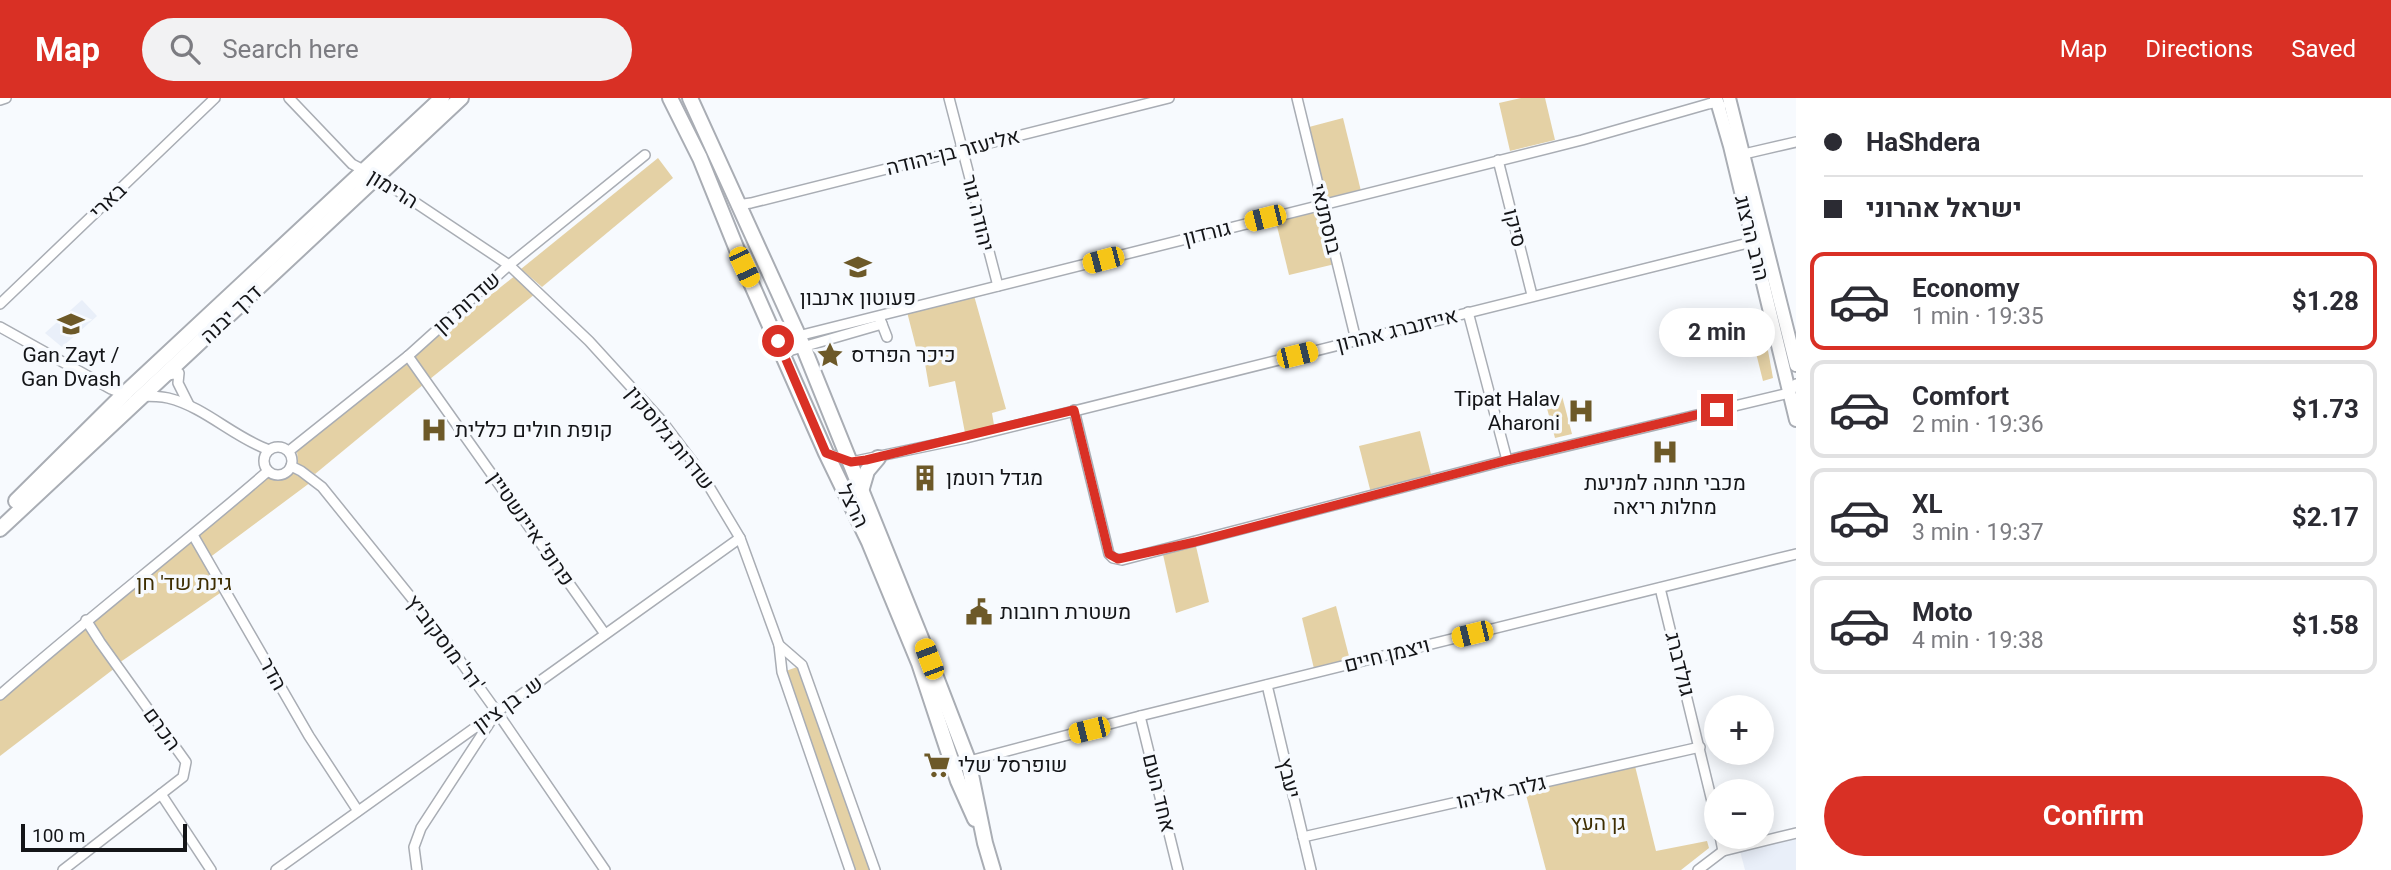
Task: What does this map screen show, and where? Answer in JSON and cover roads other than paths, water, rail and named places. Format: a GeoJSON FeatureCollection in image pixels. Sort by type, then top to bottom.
{"type":"FeatureCollection","features":[{"type":"Feature","properties":{"kind":"main road","name":"דרך יבנה"},"geometry":{"type":"LineString","coordinates":[[0,529],[168,375],[371,173],[442,98]]}},
{"type":"Feature","properties":{"kind":"main road","name":"דרך יבנה"},"geometry":{"type":"LineString","coordinates":[[0,517],[123,395],[371,173],[461,98]]}},
{"type":"Feature","properties":{"kind":"main road","name":"הרצל"},"geometry":{"type":"LineString","coordinates":[[670,98],[700,158],[744,267],[826,453],[854,505],[961,762]]}},
{"type":"Feature","properties":{"kind":"main road","name":"הרצל"},"geometry":{"type":"LineString","coordinates":[[690,98],[800,340],[862,488],[961,762],[993,870]]}},
{"type":"Feature","properties":{"kind":"main road"},"geometry":{"type":"LineString","coordinates":[[862,488],[867,471],[878,458]]}},
{"type":"Feature","properties":{"kind":"street"},"geometry":{"type":"LineString","coordinates":[[0,100],[6,98]]}},
{"type":"Feature","properties":{"kind":"street","name":"בארי"},"geometry":{"type":"LineString","coordinates":[[0,304],[215,98]]}},
{"type":"Feature","properties":{"kind":"street","name":"הרימון"},"geometry":{"type":"LineString","coordinates":[[289,98],[352,164],[371,173],[509,265]]}},
{"type":"Feature","properties":{"kind":"street","name":"יהודה גור"},"geometry":{"type":"LineString","coordinates":[[949,98],[998,286]]}},
{"type":"Feature","properties":{"kind":"street","name":"אליעזר בן-יהודה"},"geometry":{"type":"LineString","coordinates":[[737,205],[1169,98]]}},
{"type":"Feature","properties":{"kind":"street","name":"בוסתנאי"},"geometry":{"type":"LineString","coordinates":[[1297,98],[1356,340]]}},
{"type":"Feature","properties":{"kind":"street","name":"גורדון"},"geometry":{"type":"LineString","coordinates":[[800,340],[1322,203],[1582,140],[1721,100]]}},
{"type":"Feature","properties":{"kind":"street","name":"הרב הרצוג"},"geometry":{"type":"LineString","coordinates":[[1721,100],[1734,118],[1744,154],[1757,237]]}},
{"type":"Feature","properties":{"kind":"street","name":"הרב הרצוג"},"geometry":{"type":"LineString","coordinates":[[1721,100],[1730,146],[1784,316],[1796,365]]}},
{"type":"Feature","properties":{"kind":"street"},"geometry":{"type":"LineString","coordinates":[[1730,146],[1744,154],[1796,142]]}},
{"type":"Feature","properties":{"kind":"street","name":"שדרות חן"},"geometry":{"type":"LineString","coordinates":[[289,451],[408,356],[509,265],[645,155]]}},
{"type":"Feature","properties":{"kind":"street","name":"סיקו"},"geometry":{"type":"LineString","coordinates":[[1498,160],[1532,295]]}},
{"type":"Feature","properties":{"kind":"street","name":"אייזנברג אהרון"},"geometry":{"type":"LineString","coordinates":[[826,453],[851,462],[878,458],[1468,312],[1757,237]]}},
{"type":"Feature","properties":{"kind":"street","name":"שדרות גלוסקין"},"geometry":{"type":"LineString","coordinates":[[509,265],[589,341],[662,421],[721,502],[740,538],[779,645],[782,672],[850,870]]}},
{"type":"Feature","properties":{"kind":"street"},"geometry":{"type":"LineString","coordinates":[[1468,312],[1507,460]]}},
{"type":"Feature","properties":{"kind":"street","name":"הרב הרצוג"},"geometry":{"type":"LineString","coordinates":[[1784,316],[1796,420]]}},
{"type":"Feature","properties":{"kind":"street"},"geometry":{"type":"LineString","coordinates":[[881,320],[887,337]]}},
{"type":"Feature","properties":{"kind":"street"},"geometry":{"type":"LineString","coordinates":[[0,327],[123,395],[166,397],[189,405],[250,443],[269,450]]}},
{"type":"Feature","properties":{"kind":"street"},"geometry":{"type":"LineString","coordinates":[[780,347],[800,340]]}},
{"type":"Feature","properties":{"kind":"street","name":"פרופ׳ איינשטיין"},"geometry":{"type":"LineString","coordinates":[[408,356],[605,635]]}},
{"type":"Feature","properties":{"kind":"street"},"geometry":{"type":"LineString","coordinates":[[168,375],[179,373],[178,383],[189,405]]}},
{"type":"Feature","properties":{"kind":"street"},"geometry":{"type":"LineString","coordinates":[[1074,410],[1109,554],[1112,558],[1122,560],[1792,388]]}},
{"type":"Feature","properties":{"kind":"street"},"geometry":{"type":"LineString","coordinates":[[278,446],[289,451],[293,460],[285,474],[268,471],[264,462],[269,450],[278,446]]}},
{"type":"Feature","properties":{"kind":"street","name":"דר' מוסקוביץ'"},"geometry":{"type":"LineString","coordinates":[[291,467],[322,487],[443,637],[605,870]]}},
{"type":"Feature","properties":{"kind":"street"},"geometry":{"type":"LineString","coordinates":[[0,695],[86,620],[268,471]]}},
{"type":"Feature","properties":{"kind":"street","name":"הדר"},"geometry":{"type":"LineString","coordinates":[[193,535],[309,736],[358,811]]}},
{"type":"Feature","properties":{"kind":"street","name":"ש. בן ציון"},"geometry":{"type":"LineString","coordinates":[[276,870],[740,538]]}},
{"type":"Feature","properties":{"kind":"street","name":"ויצמן חיים"},"geometry":{"type":"LineString","coordinates":[[961,762],[1796,554]]}},
{"type":"Feature","properties":{"kind":"street","name":"גולדברג"},"geometry":{"type":"LineString","coordinates":[[1660,588],[1707,779]]}},
{"type":"Feature","properties":{"kind":"street","name":"הכרם"},"geometry":{"type":"LineString","coordinates":[[63,870],[183,777],[186,762],[86,620]]}},
{"type":"Feature","properties":{"kind":"street","name":"שדרות גלוסקין"},"geometry":{"type":"LineString","coordinates":[[779,645],[802,665],[875,870]]}},
{"type":"Feature","properties":{"kind":"street","name":"יעבץ"},"geometry":{"type":"LineString","coordinates":[[1267,685],[1311,870]]}},
{"type":"Feature","properties":{"kind":"street"},"geometry":{"type":"LineString","coordinates":[[417,870],[414,848],[421,828],[497,712]]}},
{"type":"Feature","properties":{"kind":"street","name":"אחד העם"},"geometry":{"type":"LineString","coordinates":[[1140,716],[1178,870]]}},
{"type":"Feature","properties":{"kind":"street","name":"גלזר אליהו"},"geometry":{"type":"LineString","coordinates":[[1303,837],[1700,747]]}},
{"type":"Feature","properties":{"kind":"street"},"geometry":{"type":"LineString","coordinates":[[161,794],[211,870]]}},
{"type":"Feature","properties":{"kind":"street"},"geometry":{"type":"LineString","coordinates":[[1698,870],[1723,851],[1796,833]]}},
{"type":"Feature","properties":{"kind":"place","name":"פעוטון ארנבון"},"geometry":{"type":"Point","coordinates":[858,267]}},
{"type":"Feature","properties":{"kind":"place","name":"Gan Zayt / Gan Dvash"},"geometry":{"type":"Point","coordinates":[71,324]}},
{"type":"Feature","properties":{"kind":"place","name":"כיכר הפרדס"},"geometry":{"type":"Point","coordinates":[830,355]}},
{"type":"Feature","properties":{"kind":"place","name":"Tipat Halav Aharoni"},"geometry":{"type":"Point","coordinates":[1581,411]}},
{"type":"Feature","properties":{"kind":"place","name":"קופת חולים כללית"},"geometry":{"type":"Point","coordinates":[434,430]}},
{"type":"Feature","properties":{"kind":"place","name":"מכבי תחנה למניעת מחלות ריאה"},"geometry":{"type":"Point","coordinates":[1665,452]}},
{"type":"Feature","properties":{"kind":"place","name":"מגדל רוטמן"},"geometry":{"type":"Point","coordinates":[925,478]}},
{"type":"Feature","properties":{"kind":"place","name":"משטרת רחובות"},"geometry":{"type":"Point","coordinates":[979,612]}},
{"type":"Feature","properties":{"kind":"place","name":"שופרסל שלי"},"geometry":{"type":"Point","coordinates":[937,765]}},
{"type":"Feature","properties":{"kind":"park label","name":"גינת שד' חן"},"geometry":{"type":"Point","coordinates":[184,583]}},
{"type":"Feature","properties":{"kind":"park label","name":"גן העץ"},"geometry":{"type":"Point","coordinates":[1598,823]}}]}
